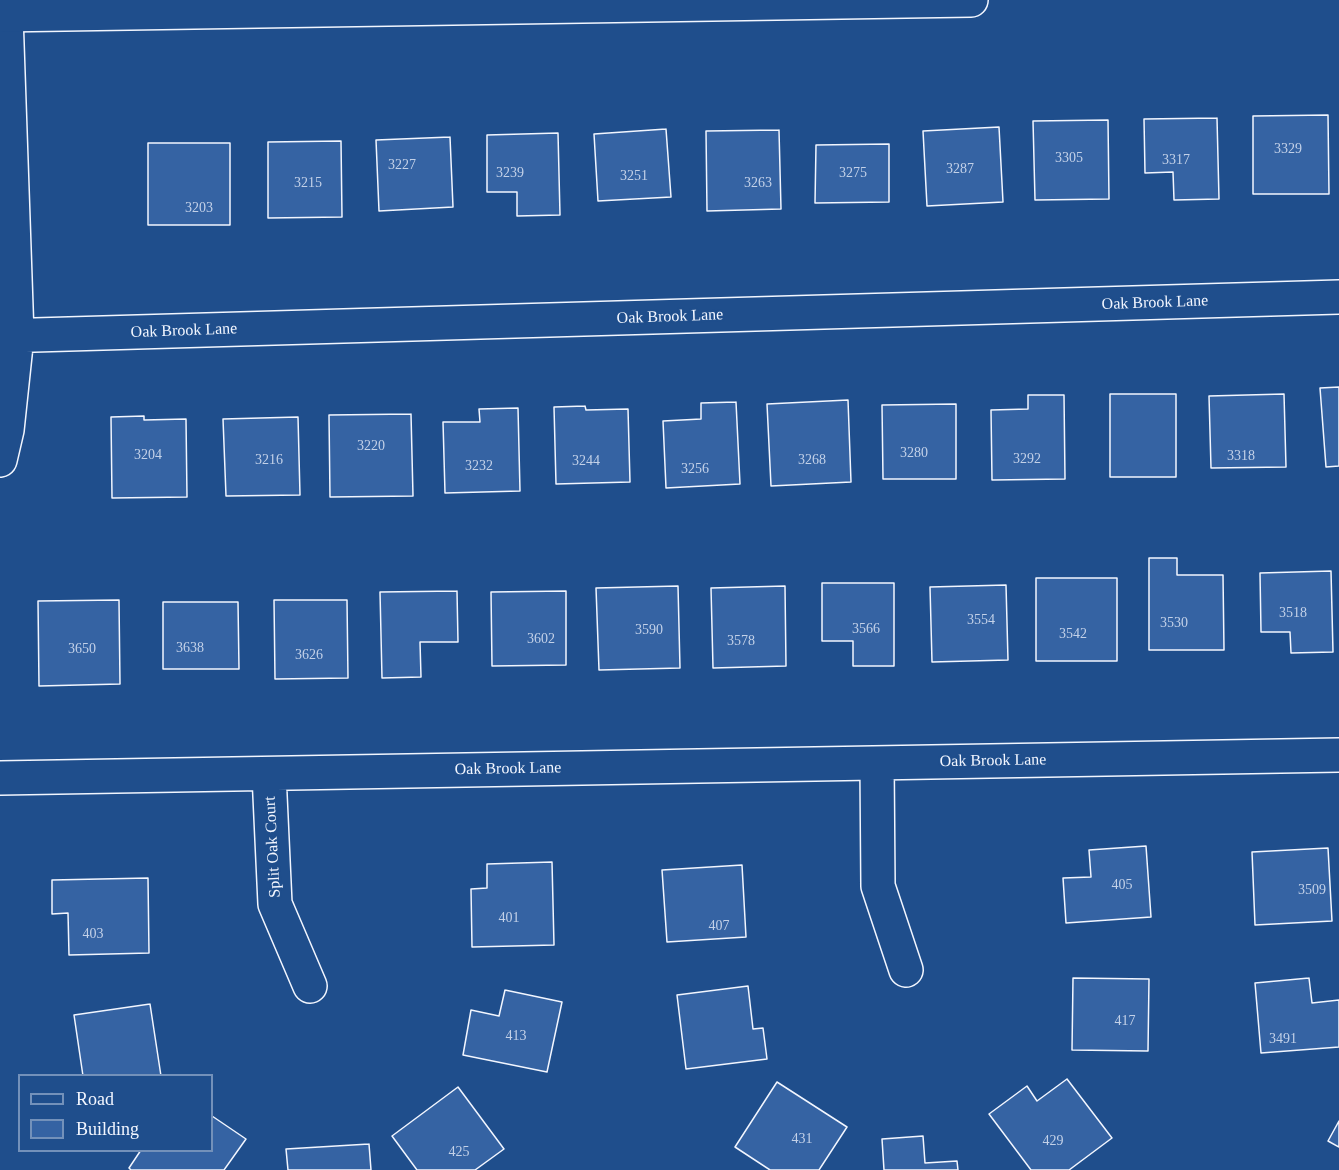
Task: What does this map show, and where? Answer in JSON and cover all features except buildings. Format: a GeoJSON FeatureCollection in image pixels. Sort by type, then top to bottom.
{"type":"FeatureCollection","features":[{"type":"Feature","properties":{"kind":"street"},"geometry":{"type":"LineString","coordinates":[[0,460],[8,430],[3,15],[972,0]]}},
{"type":"Feature","properties":{"kind":"street","name":"Oak Brook Lane"},"geometry":{"type":"LineString","coordinates":[[8,336],[1339,297]]}},
{"type":"Feature","properties":{"kind":"street","name":"Oak Brook Lane"},"geometry":{"type":"LineString","coordinates":[[0,778],[1339,755]]}},
{"type":"Feature","properties":{"kind":"street"},"geometry":{"type":"LineString","coordinates":[[877,763],[878,886],[906,970]]}},
{"type":"Feature","properties":{"kind":"street","name":"Split Oak Court"},"geometry":{"type":"LineString","coordinates":[[269,774],[275,904],[310,986]]}}]}
